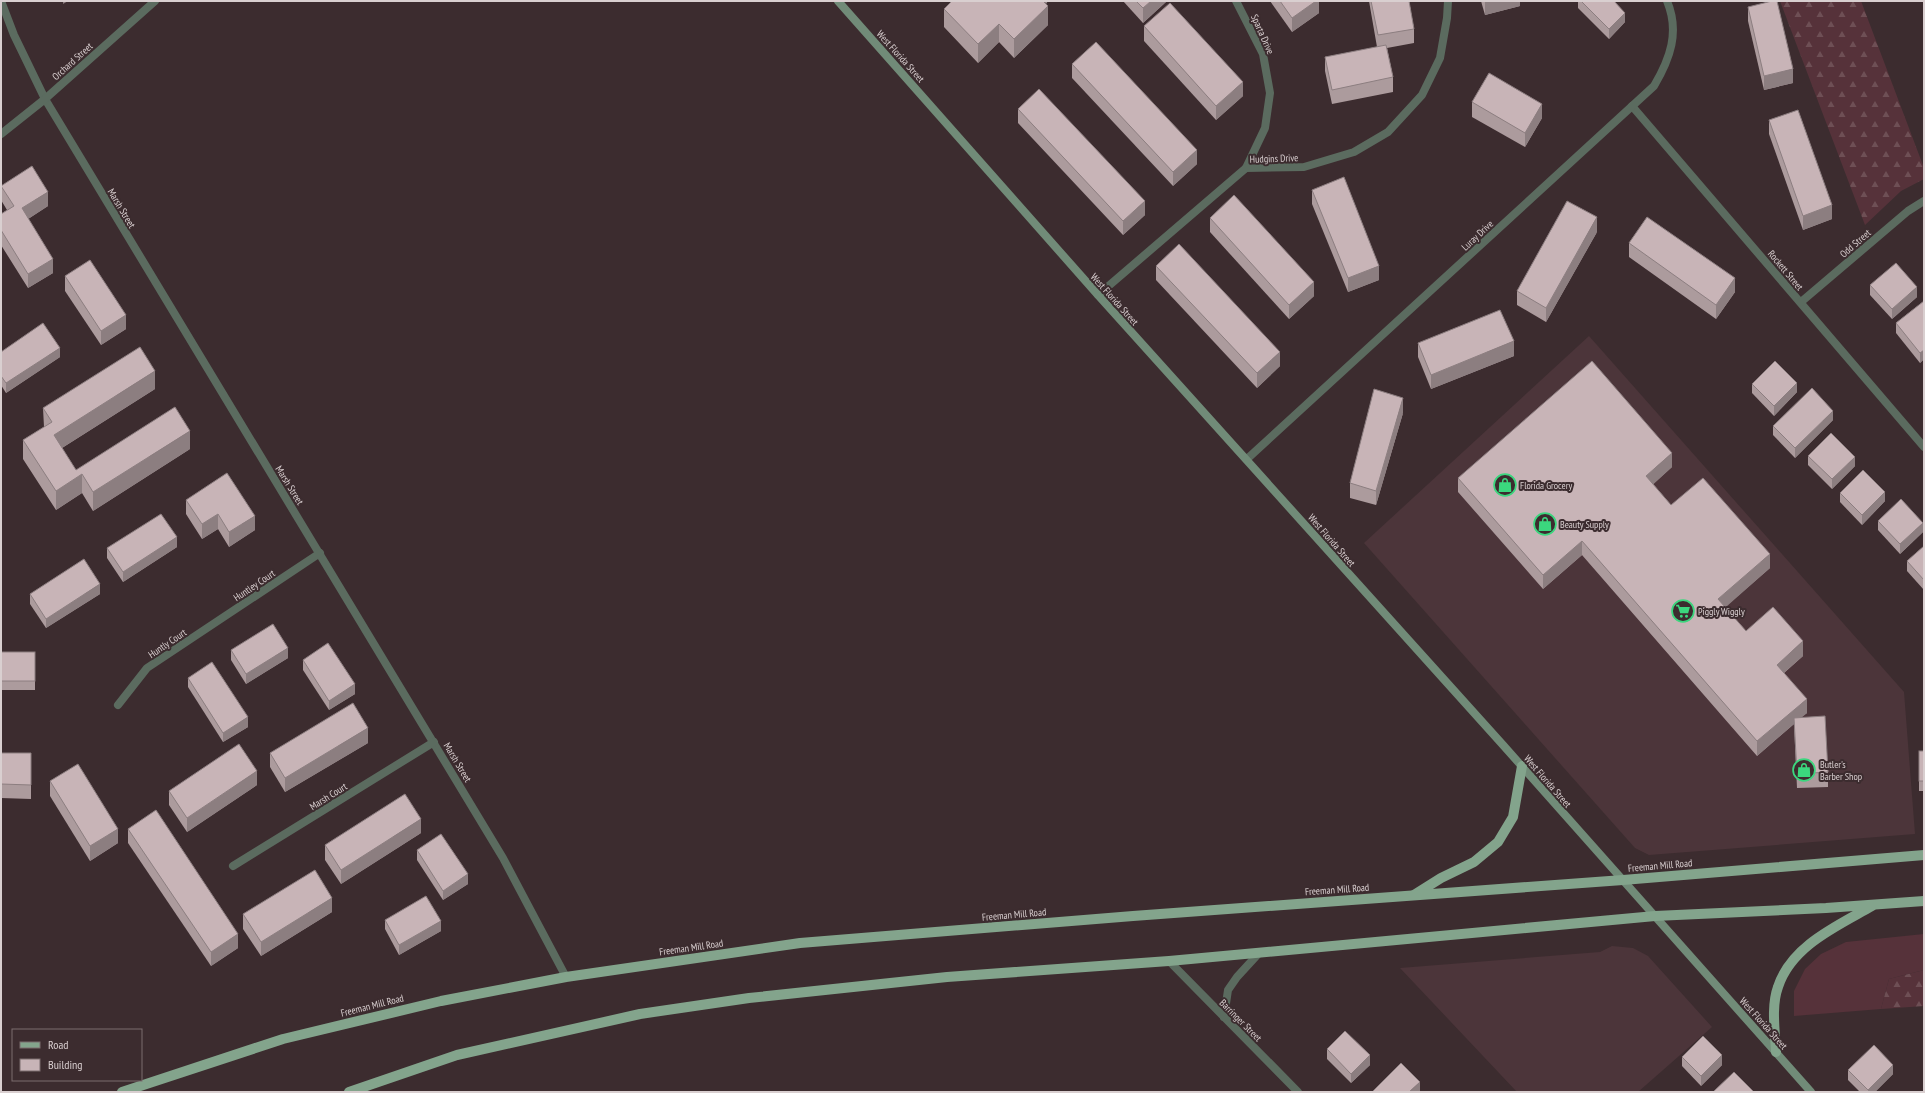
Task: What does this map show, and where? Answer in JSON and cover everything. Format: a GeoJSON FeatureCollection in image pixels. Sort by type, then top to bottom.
{"type":"FeatureCollection","features":[{"type":"Feature","properties":{"kind":"main road","name":"West Florida Street"},"geometry":{"type":"LineString","coordinates":[[838,1],[1098,295],[1522,766],[1811,1092]]}},
{"type":"Feature","properties":{"kind":"main road"},"geometry":{"type":"LineString","coordinates":[[1413,896],[1441,878],[1474,862],[1498,842],[1513,817],[1522,766]]}},
{"type":"Feature","properties":{"kind":"main road","name":"Freeman Mill Road"},"geometry":{"type":"LineString","coordinates":[[122,1092],[283,1039],[441,1001],[566,977],[800,943],[1623,880],[1924,855]]}},
{"type":"Feature","properties":{"kind":"main road"},"geometry":{"type":"LineString","coordinates":[[349,1092],[457,1055],[640,1014],[750,998],[947,977],[1169,961],[1655,916],[1924,901]]}},
{"type":"Feature","properties":{"kind":"main road"},"geometry":{"type":"LineString","coordinates":[[1776,1052],[1775,1015],[1777,988],[1784,973],[1800,951],[1835,927],[1875,904]]}},
{"type":"Feature","properties":{"kind":"street","name":"Marsh Street"},"geometry":{"type":"LineString","coordinates":[[1,1],[14,35],[45,99],[192,345],[320,553],[503,858],[566,977]]}},
{"type":"Feature","properties":{"kind":"street","name":"Orchard Street"},"geometry":{"type":"LineString","coordinates":[[1,134],[45,99],[155,1]]}},
{"type":"Feature","properties":{"kind":"street","name":"Sparta Drive"},"geometry":{"type":"LineString","coordinates":[[1236,1],[1263,54],[1270,93],[1265,128],[1246,168]]}},
{"type":"Feature","properties":{"kind":"street","name":"Hudgins Drive"},"geometry":{"type":"LineString","coordinates":[[1098,295],[1246,168],[1304,167],[1354,152],[1388,132],[1422,95],[1440,58],[1448,18],[1448,1]]}},
{"type":"Feature","properties":{"kind":"street","name":"Luray Drive"},"geometry":{"type":"LineString","coordinates":[[1247,459],[1654,86],[1664,69],[1672,48],[1672,22],[1668,1]]}},
{"type":"Feature","properties":{"kind":"street","name":"Rockett Street"},"geometry":{"type":"LineString","coordinates":[[1632,106],[1924,447]]}},
{"type":"Feature","properties":{"kind":"street","name":"Odd Street"},"geometry":{"type":"LineString","coordinates":[[1801,302],[1908,211],[1924,201]]}},
{"type":"Feature","properties":{"kind":"street","name":"Huntley Court"},"geometry":{"type":"LineString","coordinates":[[198,634],[320,553]]}},
{"type":"Feature","properties":{"kind":"street","name":"Huntly Court"},"geometry":{"type":"LineString","coordinates":[[118,705],[147,668],[198,634]]}},
{"type":"Feature","properties":{"kind":"street","name":"Marsh Court"},"geometry":{"type":"LineString","coordinates":[[233,866],[434,742]]}},
{"type":"Feature","properties":{"kind":"street"},"geometry":{"type":"LineString","coordinates":[[1224,1017],[1228,990],[1237,976],[1258,953]]}},
{"type":"Feature","properties":{"kind":"street","name":"Barringer Street"},"geometry":{"type":"LineString","coordinates":[[1169,961],[1298,1092]]}},
{"type":"Feature","properties":{"kind":"shaded area"},"geometry":{"type":"Polygon","coordinates":[[[1589,336],[1904,692],[1915,834],[1649,855],[1635,848],[1364,543],[1589,336]]]}},
{"type":"Feature","properties":{"kind":"shaded area"},"geometry":{"type":"Polygon","coordinates":[[[1612,946],[1633,948],[1648,956],[1712,1027],[1638,1092],[1517,1092],[1400,968],[1600,952],[1612,946]]]}},
{"type":"Feature","properties":{"kind":"green space"},"geometry":{"type":"Polygon","coordinates":[[[1780,1],[1861,1],[1924,168],[1924,179],[1901,191],[1865,225],[1780,1]]]}},
{"type":"Feature","properties":{"kind":"green space"},"geometry":{"type":"Polygon","coordinates":[[[1924,934],[1924,970],[1889,979],[1881,1009],[1794,1016],[1794,991],[1805,969],[1821,954],[1846,942],[1924,934]]]}},
{"type":"Feature","properties":{"kind":"green space"},"geometry":{"type":"Polygon","coordinates":[[[1924,970],[1924,1006],[1881,1009],[1889,979],[1924,970]]]}},
{"type":"Feature","properties":{"kind":"building"},"geometry":{"type":"Polygon","coordinates":[[[952,1],[1043,1],[1048,6],[1014,39],[999,24],[978,44],[944,9],[952,1]]]}},
{"type":"Feature","properties":{"kind":"building"},"geometry":{"type":"Polygon","coordinates":[[[1136,1],[1151,1],[1143,8],[1136,1]]]}},
{"type":"Feature","properties":{"kind":"building"},"geometry":{"type":"Polygon","coordinates":[[[1280,1],[1316,1],[1292,18],[1280,1]]]}},
{"type":"Feature","properties":{"kind":"building"},"geometry":{"type":"Polygon","coordinates":[[[1371,1],[1409,1],[1414,29],[1378,35],[1371,1]]]}},
{"type":"Feature","properties":{"kind":"building"},"geometry":{"type":"Polygon","coordinates":[[[1581,1],[1614,1],[1625,13],[1609,29],[1581,1]]]}},
{"type":"Feature","properties":{"kind":"building"},"geometry":{"type":"Polygon","coordinates":[[[1777,1],[1793,69],[1764,76],[1748,7],[1777,1]]]}},
{"type":"Feature","properties":{"kind":"building"},"geometry":{"type":"Polygon","coordinates":[[[1170,3],[1243,82],[1216,106],[1144,26],[1170,3]]]}},
{"type":"Feature","properties":{"kind":"building"},"geometry":{"type":"Polygon","coordinates":[[[1096,42],[1197,150],[1173,172],[1072,64],[1096,42]]]}},
{"type":"Feature","properties":{"kind":"building"},"geometry":{"type":"Polygon","coordinates":[[[1386,45],[1393,77],[1332,90],[1325,57],[1386,45]]]}},
{"type":"Feature","properties":{"kind":"building"},"geometry":{"type":"Polygon","coordinates":[[[1489,73],[1542,104],[1525,133],[1472,102],[1489,73]]]}},
{"type":"Feature","properties":{"kind":"building"},"geometry":{"type":"Polygon","coordinates":[[[1039,89],[1145,201],[1123,221],[1018,109],[1039,89]]]}},
{"type":"Feature","properties":{"kind":"building"},"geometry":{"type":"Polygon","coordinates":[[[1798,110],[1832,205],[1803,216],[1769,120],[1798,110]]]}},
{"type":"Feature","properties":{"kind":"building"},"geometry":{"type":"Polygon","coordinates":[[[32,166],[48,192],[22,208],[53,259],[28,274],[1,230],[1,214],[14,206],[1,186],[32,166]]]}},
{"type":"Feature","properties":{"kind":"building"},"geometry":{"type":"Polygon","coordinates":[[[1344,177],[1379,266],[1348,278],[1312,190],[1344,177]]]}},
{"type":"Feature","properties":{"kind":"building"},"geometry":{"type":"Polygon","coordinates":[[[1234,195],[1314,282],[1289,305],[1210,218],[1234,195]]]}},
{"type":"Feature","properties":{"kind":"building"},"geometry":{"type":"Polygon","coordinates":[[[1567,201],[1597,217],[1546,308],[1517,291],[1567,201]]]}},
{"type":"Feature","properties":{"kind":"building"},"geometry":{"type":"Polygon","coordinates":[[[1647,217],[1735,278],[1716,305],[1629,243],[1647,217]]]}},
{"type":"Feature","properties":{"kind":"building"},"geometry":{"type":"Polygon","coordinates":[[[1179,244],[1280,352],[1257,373],[1156,266],[1179,244]]]}},
{"type":"Feature","properties":{"kind":"building"},"geometry":{"type":"Polygon","coordinates":[[[90,260],[126,315],[101,331],[65,276],[90,260]]]}},
{"type":"Feature","properties":{"kind":"building"},"geometry":{"type":"Polygon","coordinates":[[[1896,263],[1917,287],[1892,309],[1870,285],[1896,263]]]}},
{"type":"Feature","properties":{"kind":"building"},"geometry":{"type":"Polygon","coordinates":[[[1924,301],[1924,350],[1920,353],[1896,323],[1924,301]]]}},
{"type":"Feature","properties":{"kind":"building"},"geometry":{"type":"Polygon","coordinates":[[[1500,310],[1514,341],[1431,375],[1418,343],[1500,310]]]}},
{"type":"Feature","properties":{"kind":"building"},"geometry":{"type":"Polygon","coordinates":[[[43,323],[60,348],[6,383],[1,376],[1,352],[43,323]]]}},
{"type":"Feature","properties":{"kind":"building"},"geometry":{"type":"Polygon","coordinates":[[[140,347],[155,371],[54,435],[76,470],[175,407],[190,431],[93,492],[82,474],[56,491],[23,440],[52,422],[43,408],[140,347]]]}},
{"type":"Feature","properties":{"kind":"building"},"geometry":{"type":"Polygon","coordinates":[[[1592,361],[1672,453],[1646,476],[1671,505],[1703,478],[1770,554],[1718,599],[1746,631],[1773,607],[1803,641],[1777,665],[1807,699],[1757,741],[1582,541],[1543,575],[1458,478],[1592,361]]]}},
{"type":"Feature","properties":{"kind":"building"},"geometry":{"type":"Polygon","coordinates":[[[1775,361],[1797,383],[1774,406],[1752,384],[1775,361]]]}},
{"type":"Feature","properties":{"kind":"building"},"geometry":{"type":"Polygon","coordinates":[[[1812,388],[1833,411],[1795,448],[1773,426],[1812,388]]]}},
{"type":"Feature","properties":{"kind":"building"},"geometry":{"type":"Polygon","coordinates":[[[1374,389],[1403,398],[1376,491],[1350,483],[1374,389]]]}},
{"type":"Feature","properties":{"kind":"building"},"geometry":{"type":"Polygon","coordinates":[[[1831,433],[1855,457],[1832,479],[1808,456],[1831,433]]]}},
{"type":"Feature","properties":{"kind":"building"},"geometry":{"type":"Polygon","coordinates":[[[1863,470],[1885,492],[1862,515],[1840,493],[1863,470]]]}},
{"type":"Feature","properties":{"kind":"building"},"geometry":{"type":"Polygon","coordinates":[[[227,473],[255,516],[229,532],[218,514],[202,524],[186,500],[227,473]]]}},
{"type":"Feature","properties":{"kind":"building"},"geometry":{"type":"Polygon","coordinates":[[[1901,499],[1923,523],[1900,544],[1878,521],[1901,499]]]}},
{"type":"Feature","properties":{"kind":"building"},"geometry":{"type":"Polygon","coordinates":[[[161,514],[177,537],[123,572],[107,548],[161,514]]]}},
{"type":"Feature","properties":{"kind":"building"},"geometry":{"type":"Polygon","coordinates":[[[1924,546],[1924,580],[1907,561],[1924,546]]]}},
{"type":"Feature","properties":{"kind":"building"},"geometry":{"type":"Polygon","coordinates":[[[84,559],[100,584],[46,619],[30,594],[84,559]]]}},
{"type":"Feature","properties":{"kind":"building"},"geometry":{"type":"Polygon","coordinates":[[[273,624],[288,648],[246,674],[231,650],[273,624]]]}},
{"type":"Feature","properties":{"kind":"building"},"geometry":{"type":"Polygon","coordinates":[[[328,643],[355,684],[329,701],[303,660],[328,643]]]}},
{"type":"Feature","properties":{"kind":"building"},"geometry":{"type":"Polygon","coordinates":[[[1,652],[35,652],[35,681],[1,681],[1,652]]]}},
{"type":"Feature","properties":{"kind":"building"},"geometry":{"type":"Polygon","coordinates":[[[212,662],[248,717],[223,733],[188,678],[212,662]]]}},
{"type":"Feature","properties":{"kind":"building"},"geometry":{"type":"Polygon","coordinates":[[[353,703],[368,728],[285,778],[270,753],[353,703]]]}},
{"type":"Feature","properties":{"kind":"building"},"geometry":{"type":"Polygon","coordinates":[[[1825,716],[1828,772],[1797,774],[1794,718],[1825,716]]]}},
{"type":"Feature","properties":{"kind":"building"},"geometry":{"type":"Polygon","coordinates":[[[239,744],[257,771],[187,818],[169,791],[239,744]]]}},
{"type":"Feature","properties":{"kind":"building"},"geometry":{"type":"Polygon","coordinates":[[[1919,751],[1924,751],[1924,781],[1919,781],[1919,751]]]}},
{"type":"Feature","properties":{"kind":"building"},"geometry":{"type":"Polygon","coordinates":[[[1,753],[31,753],[31,785],[1,784],[1,753]]]}},
{"type":"Feature","properties":{"kind":"building"},"geometry":{"type":"Polygon","coordinates":[[[78,764],[118,829],[90,846],[50,781],[78,764]]]}},
{"type":"Feature","properties":{"kind":"building"},"geometry":{"type":"Polygon","coordinates":[[[405,794],[421,819],[341,870],[325,845],[405,794]]]}},
{"type":"Feature","properties":{"kind":"building"},"geometry":{"type":"Polygon","coordinates":[[[156,810],[238,934],[211,952],[128,829],[156,810]]]}},
{"type":"Feature","properties":{"kind":"building"},"geometry":{"type":"Polygon","coordinates":[[[441,834],[468,874],[443,891],[417,850],[441,834]]]}},
{"type":"Feature","properties":{"kind":"building"},"geometry":{"type":"Polygon","coordinates":[[[315,870],[332,898],[261,942],[243,914],[315,870]]]}},
{"type":"Feature","properties":{"kind":"building"},"geometry":{"type":"Polygon","coordinates":[[[426,896],[441,921],[399,945],[385,920],[426,896]]]}},
{"type":"Feature","properties":{"kind":"building"},"geometry":{"type":"Polygon","coordinates":[[[1345,1031],[1370,1055],[1351,1074],[1327,1049],[1345,1031]]]}},
{"type":"Feature","properties":{"kind":"building"},"geometry":{"type":"Polygon","coordinates":[[[1703,1036],[1722,1055],[1701,1076],[1682,1057],[1703,1036]]]}},
{"type":"Feature","properties":{"kind":"building"},"geometry":{"type":"Polygon","coordinates":[[[1874,1045],[1893,1065],[1868,1090],[1848,1070],[1874,1045]]]}},
{"type":"Feature","properties":{"kind":"building"},"geometry":{"type":"Polygon","coordinates":[[[1401,1063],[1420,1082],[1409,1092],[1372,1092],[1401,1063]]]}},
{"type":"Feature","properties":{"kind":"building"},"geometry":{"type":"Polygon","coordinates":[[[1734,1072],[1754,1092],[1713,1092],[1734,1072]]]}},
{"type":"Feature","properties":{"kind":"place","name":"Florida Grocery"},"geometry":{"type":"Point","coordinates":[1505,485]}},
{"type":"Feature","properties":{"kind":"place","name":"Beauty Supply"},"geometry":{"type":"Point","coordinates":[1545,524]}},
{"type":"Feature","properties":{"kind":"place","name":"Piggly Wiggly"},"geometry":{"type":"Point","coordinates":[1683,611]}},
{"type":"Feature","properties":{"kind":"place","name":"Butler's Barber Shop"},"geometry":{"type":"Point","coordinates":[1804,770]}}]}
